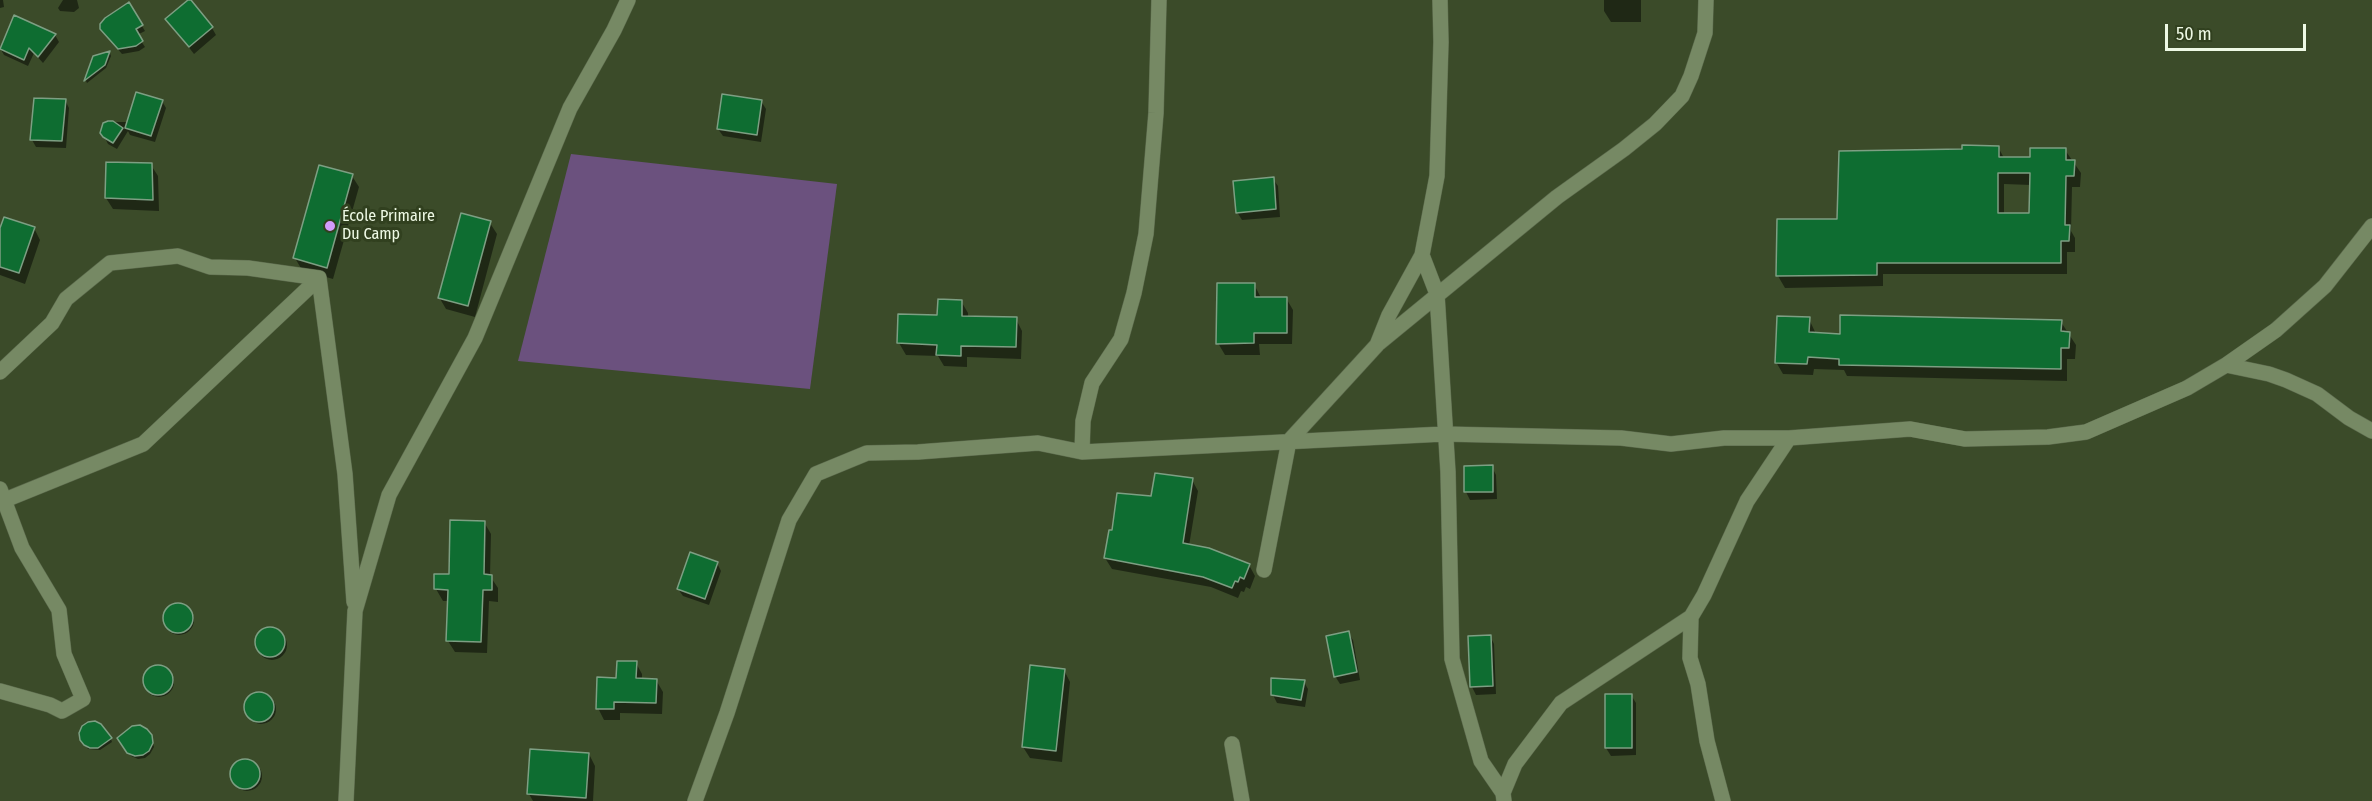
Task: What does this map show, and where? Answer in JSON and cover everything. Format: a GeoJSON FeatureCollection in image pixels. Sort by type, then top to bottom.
{"type":"FeatureCollection","features":[{"type":"Feature","properties":{"kind":"street"},"geometry":{"type":"LineString","coordinates":[[355,611],[389,495],[476,338],[570,108],[614,30],[628,0]]}},
{"type":"Feature","properties":{"kind":"street"},"geometry":{"type":"LineString","coordinates":[[1082,452],[1083,421],[1092,382],[1121,339],[1134,293],[1146,234],[1156,113],[1159,0]]}},
{"type":"Feature","properties":{"kind":"street"},"geometry":{"type":"LineString","coordinates":[[1377,345],[1389,315],[1422,255],[1437,176],[1440,0]]}},
{"type":"Feature","properties":{"kind":"street"},"geometry":{"type":"LineString","coordinates":[[1264,570],[1289,441],[1377,345],[1557,197],[1624,150],[1655,124],[1682,96],[1705,33],[1706,0]]}},
{"type":"Feature","properties":{"kind":"street"},"geometry":{"type":"LineString","coordinates":[[695,801],[727,713],[789,520],[816,474],[867,453],[918,452],[1038,443],[1082,452],[1444,434],[1621,438],[1671,444],[1724,438],[1789,438],[1910,429],[1965,439],[2049,437],[2086,432],[2187,388],[2226,365],[2276,330],[2325,286],[2372,226]]}},
{"type":"Feature","properties":{"kind":"street"},"geometry":{"type":"LineString","coordinates":[[1422,255],[1437,294],[1448,472],[1452,659],[1481,761],[1504,797]]}},
{"type":"Feature","properties":{"kind":"street"},"geometry":{"type":"LineString","coordinates":[[0,372],[52,323],[66,299],[110,263],[178,256],[210,267],[248,268],[318,278]]}},
{"type":"Feature","properties":{"kind":"street"},"geometry":{"type":"LineString","coordinates":[[318,278],[345,474],[355,611],[346,801]]}},
{"type":"Feature","properties":{"kind":"street"},"geometry":{"type":"LineString","coordinates":[[0,691],[50,705],[62,711],[83,699],[64,654],[59,610],[22,548],[1,497],[65,478],[143,444],[318,278]]}},
{"type":"Feature","properties":{"kind":"street"},"geometry":{"type":"LineString","coordinates":[[2226,365],[2269,374],[2317,394],[2349,418],[2372,431]]}},
{"type":"Feature","properties":{"kind":"street"},"geometry":{"type":"LineString","coordinates":[[1504,797],[1515,764],[1561,703],[1691,617],[1704,595],[1747,501],[1789,438]]}},
{"type":"Feature","properties":{"kind":"street"},"geometry":{"type":"LineString","coordinates":[[1691,617],[1690,658],[1698,684],[1707,741],[1723,801]]}},
{"type":"Feature","properties":{"kind":"street"},"geometry":{"type":"LineString","coordinates":[[1232,744],[1242,801]]}},
{"type":"Feature","properties":{"kind":"shaded area"},"geometry":{"type":"Polygon","coordinates":[[[571,154],[837,184],[810,389],[518,361],[571,154]]]}},
{"type":"Feature","properties":{"kind":"building"},"geometry":{"type":"Polygon","coordinates":[[[191,0],[213,27],[189,47],[165,19],[191,0]]]}},
{"type":"Feature","properties":{"kind":"building"},"geometry":{"type":"Polygon","coordinates":[[[129,2],[143,25],[136,29],[143,41],[136,46],[118,49],[100,29],[100,24],[129,2]]]}},
{"type":"Feature","properties":{"kind":"building"},"geometry":{"type":"Polygon","coordinates":[[[14,15],[56,34],[38,57],[29,48],[24,60],[0,49],[14,15]]]}},
{"type":"Feature","properties":{"kind":"building"},"geometry":{"type":"Polygon","coordinates":[[[110,51],[105,65],[84,81],[93,56],[110,51]]]}},
{"type":"Feature","properties":{"kind":"building"},"geometry":{"type":"Polygon","coordinates":[[[136,92],[163,100],[151,136],[125,128],[136,92]]]}},
{"type":"Feature","properties":{"kind":"building"},"geometry":{"type":"Polygon","coordinates":[[[722,94],[762,100],[757,135],[717,129],[722,94]]]}},
{"type":"Feature","properties":{"kind":"building"},"geometry":{"type":"Polygon","coordinates":[[[34,98],[66,99],[62,141],[30,140],[34,98]]]}},
{"type":"Feature","properties":{"kind":"building"},"geometry":{"type":"Polygon","coordinates":[[[113,121],[123,128],[113,143],[100,133],[103,123],[113,121]]]}},
{"type":"Feature","properties":{"kind":"building"},"geometry":{"type":"Polygon","coordinates":[[[1962,145],[1999,146],[1999,157],[2030,157],[2030,148],[2066,148],[2066,160],[2075,160],[2074,176],[2066,176],[2065,225],[2070,225],[2069,241],[2061,241],[2061,263],[1877,263],[1877,275],[1776,276],[1777,219],[1837,219],[1839,151],[1962,149],[1962,145]],[[1998,173],[1998,213],[2029,213],[2030,173],[1998,173]]]}},
{"type":"Feature","properties":{"kind":"building"},"geometry":{"type":"Polygon","coordinates":[[[106,162],[152,163],[153,200],[105,198],[106,162]]]}},
{"type":"Feature","properties":{"kind":"building"},"geometry":{"type":"Polygon","coordinates":[[[319,165],[353,174],[327,268],[293,258],[319,165]]]}},
{"type":"Feature","properties":{"kind":"building"},"geometry":{"type":"Polygon","coordinates":[[[1274,177],[1276,209],[1236,213],[1233,181],[1274,177]]]}},
{"type":"Feature","properties":{"kind":"building"},"geometry":{"type":"Polygon","coordinates":[[[461,213],[491,221],[468,306],[438,298],[461,213]]]}},
{"type":"Feature","properties":{"kind":"building"},"geometry":{"type":"Polygon","coordinates":[[[4,217],[35,227],[19,273],[0,267],[0,228],[4,217]]]}},
{"type":"Feature","properties":{"kind":"building"},"geometry":{"type":"Polygon","coordinates":[[[1217,283],[1255,283],[1255,297],[1287,297],[1287,333],[1254,333],[1254,343],[1216,344],[1217,283]]]}},
{"type":"Feature","properties":{"kind":"building"},"geometry":{"type":"Polygon","coordinates":[[[938,299],[962,300],[962,316],[1017,317],[1016,347],[961,346],[961,356],[936,355],[937,345],[897,343],[898,314],[937,315],[938,299]]]}},
{"type":"Feature","properties":{"kind":"building"},"geometry":{"type":"Polygon","coordinates":[[[1840,315],[2062,320],[2061,331],[2070,332],[2069,348],[2061,348],[2061,369],[1839,365],[1839,359],[1808,357],[1807,364],[1775,363],[1777,316],[1810,317],[1809,332],[1840,334],[1840,315]]]}},
{"type":"Feature","properties":{"kind":"building"},"geometry":{"type":"Polygon","coordinates":[[[1493,465],[1493,492],[1464,492],[1464,466],[1493,465]]]}},
{"type":"Feature","properties":{"kind":"building"},"geometry":{"type":"Polygon","coordinates":[[[1155,473],[1193,478],[1183,543],[1209,548],[1250,564],[1244,579],[1240,577],[1232,588],[1203,577],[1104,558],[1109,530],[1112,530],[1117,493],[1151,496],[1155,473]]]}},
{"type":"Feature","properties":{"kind":"building"},"geometry":{"type":"Polygon","coordinates":[[[450,520],[485,521],[484,574],[492,575],[492,590],[483,590],[481,642],[446,641],[448,590],[434,589],[434,574],[449,574],[450,520]]]}},
{"type":"Feature","properties":{"kind":"building"},"geometry":{"type":"Polygon","coordinates":[[[690,552],[718,562],[705,599],[677,589],[690,552]]]}},
{"type":"Feature","properties":{"kind":"building"},"geometry":{"type":"Polygon","coordinates":[[[178,603],[189,607],[193,618],[189,629],[178,633],[167,629],[163,618],[167,607],[178,603]]]}},
{"type":"Feature","properties":{"kind":"building"},"geometry":{"type":"Polygon","coordinates":[[[270,627],[281,631],[285,642],[281,653],[270,657],[259,653],[255,642],[259,631],[270,627]]]}},
{"type":"Feature","properties":{"kind":"building"},"geometry":{"type":"Polygon","coordinates":[[[1349,631],[1357,672],[1334,677],[1326,636],[1349,631]]]}},
{"type":"Feature","properties":{"kind":"building"},"geometry":{"type":"Polygon","coordinates":[[[1491,635],[1493,686],[1470,687],[1468,636],[1491,635]]]}},
{"type":"Feature","properties":{"kind":"building"},"geometry":{"type":"Polygon","coordinates":[[[617,661],[637,661],[636,678],[657,679],[656,703],[614,702],[614,709],[596,709],[597,677],[616,678],[617,661]]]}},
{"type":"Feature","properties":{"kind":"building"},"geometry":{"type":"Polygon","coordinates":[[[158,665],[169,669],[173,680],[169,691],[158,695],[147,691],[143,680],[147,669],[158,665]]]}},
{"type":"Feature","properties":{"kind":"building"},"geometry":{"type":"Polygon","coordinates":[[[1030,665],[1065,669],[1056,751],[1022,747],[1030,665]]]}},
{"type":"Feature","properties":{"kind":"building"},"geometry":{"type":"Polygon","coordinates":[[[1271,678],[1305,680],[1301,700],[1271,695],[1271,678]]]}},
{"type":"Feature","properties":{"kind":"building"},"geometry":{"type":"Polygon","coordinates":[[[259,692],[270,696],[274,707],[270,718],[259,722],[248,718],[244,707],[248,696],[259,692]]]}},
{"type":"Feature","properties":{"kind":"building"},"geometry":{"type":"Polygon","coordinates":[[[1605,694],[1632,694],[1632,748],[1605,748],[1605,694]]]}},
{"type":"Feature","properties":{"kind":"building"},"geometry":{"type":"Polygon","coordinates":[[[95,721],[101,724],[112,738],[98,748],[90,748],[80,740],[79,733],[82,726],[95,721]]]}},
{"type":"Feature","properties":{"kind":"building"},"geometry":{"type":"Polygon","coordinates":[[[140,725],[152,735],[153,743],[149,751],[135,756],[127,753],[117,738],[132,726],[140,725]]]}},
{"type":"Feature","properties":{"kind":"building"},"geometry":{"type":"Polygon","coordinates":[[[530,749],[589,753],[586,798],[527,794],[530,749]]]}},
{"type":"Feature","properties":{"kind":"building"},"geometry":{"type":"Polygon","coordinates":[[[245,759],[256,763],[260,774],[256,785],[245,789],[234,785],[230,774],[234,763],[245,759]]]}},
{"type":"Feature","properties":{"kind":"place","name":"École Primaire Du Camp"},"geometry":{"type":"Point","coordinates":[330,226]}}]}
